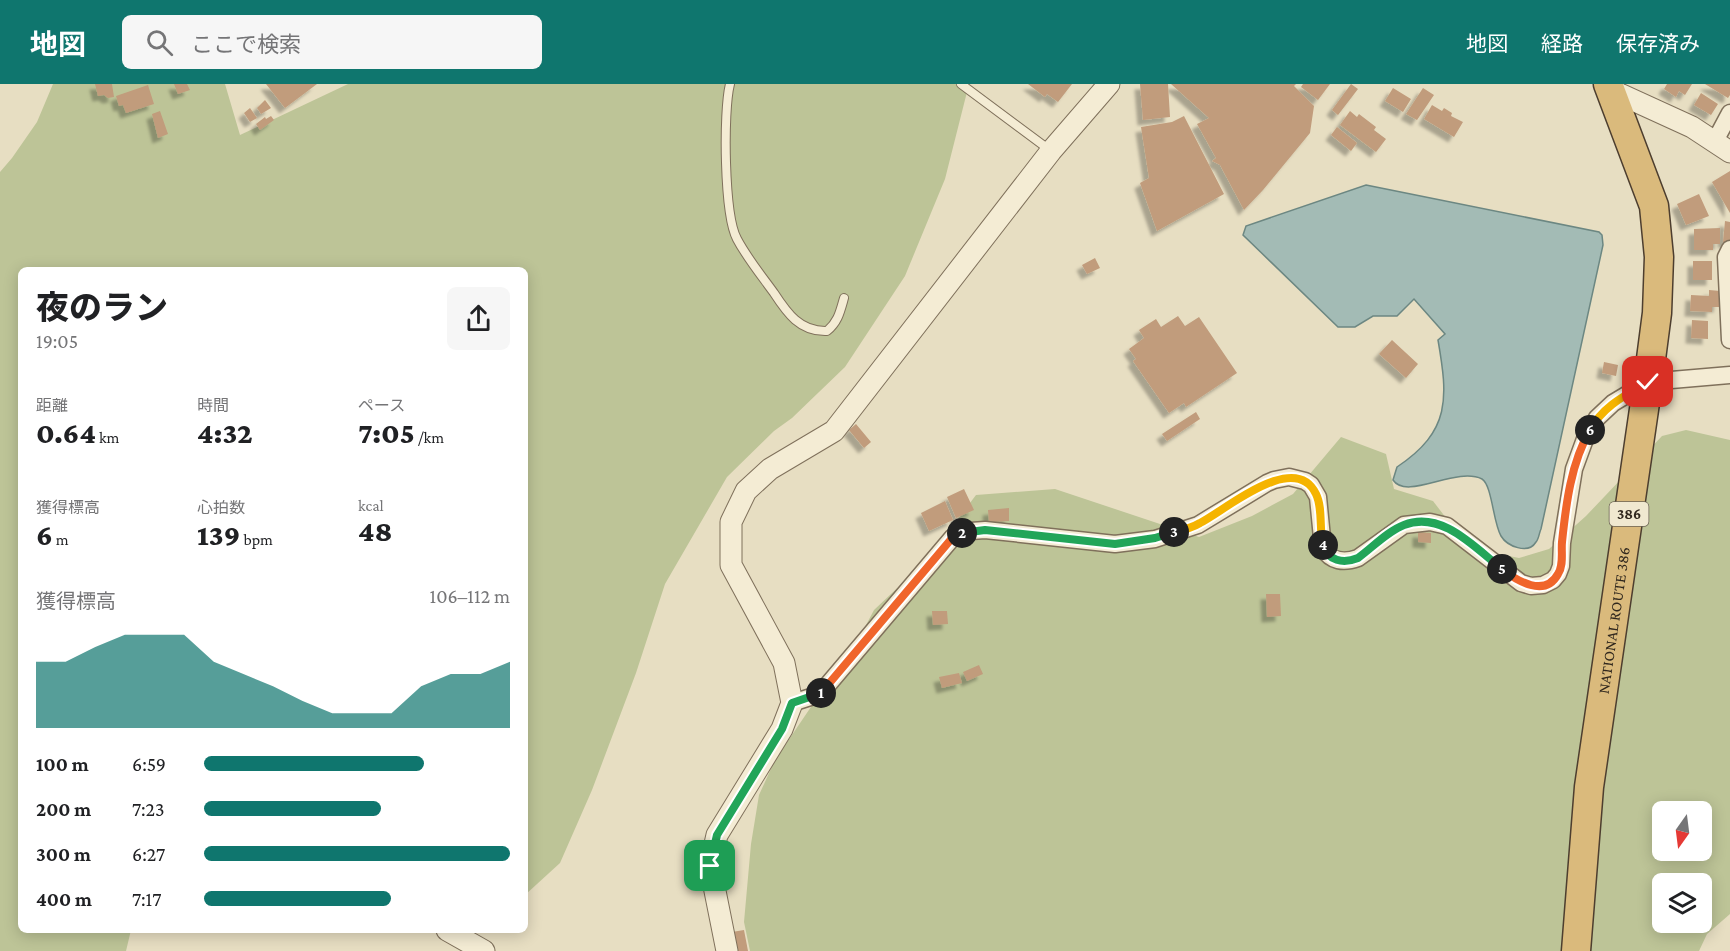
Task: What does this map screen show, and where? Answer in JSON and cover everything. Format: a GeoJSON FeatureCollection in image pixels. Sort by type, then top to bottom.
{"type":"FeatureCollection","features":[{"type":"Feature","properties":{"kind":"highway","name":"NATIONAL ROUTE 386"},"geometry":{"type":"LineString","coordinates":[[1576,951],[1589,787],[1657,313],[1659,257],[1654,206],[1610,87]]}},
{"type":"Feature","properties":{"kind":"street"},"geometry":{"type":"LineString","coordinates":[[727,951],[710,866],[717,835],[782,729],[792,703],[784,663],[731,565],[731,522],[746,491],[770,469],[834,431],[1051,151],[1109,84]]}},
{"type":"Feature","properties":{"kind":"street"},"geometry":{"type":"LineString","coordinates":[[1610,87],[1692,127],[1722,148],[1730,113]]}},
{"type":"Feature","properties":{"kind":"street"},"geometry":{"type":"LineString","coordinates":[[1730,249],[1726,257],[1730,340]]}},
{"type":"Feature","properties":{"kind":"street"},"geometry":{"type":"LineString","coordinates":[[792,703],[820,694],[953,537],[971,531],[985,530],[1115,544],[1155,538],[1198,525],[1267,483],[1282,478],[1296,478],[1311,485],[1318,497],[1323,548],[1327,555],[1335,559],[1343,562],[1351,561],[1404,525],[1430,522],[1447,526],[1521,582],[1531,586],[1543,585],[1553,580],[1561,566],[1562,543],[1574,469],[1585,439],[1597,418],[1613,403],[1648,382],[1730,375]]}},
{"type":"Feature","properties":{"kind":"street"},"geometry":{"type":"LineString","coordinates":[[452,933],[484,951]]}},
{"type":"Feature","properties":{"kind":"lane"},"geometry":{"type":"LineString","coordinates":[[730,84],[727,104],[726,197],[736,238],[788,314],[806,328],[826,331],[834,325],[844,298]]}},
{"type":"Feature","properties":{"kind":"lane"},"geometry":{"type":"LineString","coordinates":[[961,84],[1051,151]]}},
{"type":"Feature","properties":{"kind":"green space"},"geometry":{"type":"Polygon","coordinates":[[[53,84],[225,84],[240,135],[348,84],[969,84],[945,179],[905,276],[845,367],[727,477],[665,584],[636,673],[592,790],[560,863],[528,892],[528,267],[18,267],[18,933],[130,933],[126,951],[0,951],[0,172],[37,122],[53,84]]]}},
{"type":"Feature","properties":{"kind":"green space"},"geometry":{"type":"Polygon","coordinates":[[[1686,430],[1730,440],[1730,914],[1712,930],[1712,873],[1652,873],[1652,933],[1708,933],[1699,951],[750,951],[744,922],[751,844],[759,795],[775,760],[815,701],[847,661],[874,610],[927,560],[976,495],[1055,489],[1199,537],[1252,516],[1293,494],[1341,437],[1386,454],[1394,489],[1433,501],[1456,531],[1489,552],[1519,558],[1549,549],[1586,516],[1662,436],[1686,430]]]}},
{"type":"Feature","properties":{"kind":"water"},"geometry":{"type":"Polygon","coordinates":[[[1366,185],[1599,232],[1602,235],[1603,245],[1541,529],[1537,541],[1528,548],[1513,546],[1501,536],[1488,488],[1482,479],[1471,476],[1459,477],[1409,487],[1393,480],[1397,467],[1415,454],[1428,440],[1442,412],[1444,396],[1438,340],[1445,334],[1414,299],[1397,316],[1373,316],[1355,327],[1338,327],[1243,235],[1246,226],[1366,185]]]}},
{"type":"Feature","properties":{"kind":"building"},"geometry":{"type":"Polygon","coordinates":[[[95,84],[112,84],[114,97],[98,96],[95,84]]]}},
{"type":"Feature","properties":{"kind":"building"},"geometry":{"type":"Polygon","coordinates":[[[174,84],[187,84],[190,90],[178,94],[174,84]]]}},
{"type":"Feature","properties":{"kind":"building"},"geometry":{"type":"Polygon","coordinates":[[[266,84],[317,84],[285,108],[266,84]]]}},
{"type":"Feature","properties":{"kind":"building"},"geometry":{"type":"Polygon","coordinates":[[[1028,84],[1072,84],[1058,102],[1047,94],[1045,97],[1028,84]]]}},
{"type":"Feature","properties":{"kind":"building"},"geometry":{"type":"Polygon","coordinates":[[[1140,84],[1168,84],[1170,117],[1143,120],[1140,84]]]}},
{"type":"Feature","properties":{"kind":"building"},"geometry":{"type":"Polygon","coordinates":[[[1171,84],[1296,84],[1294,86],[1314,106],[1310,133],[1244,210],[1220,165],[1212,161],[1216,158],[1197,124],[1209,118],[1171,84]]]}},
{"type":"Feature","properties":{"kind":"building"},"geometry":{"type":"Polygon","coordinates":[[[1303,84],[1330,84],[1318,100],[1301,87],[1303,84]]]}},
{"type":"Feature","properties":{"kind":"building"},"geometry":{"type":"Polygon","coordinates":[[[1351,84],[1358,89],[1338,115],[1332,110],[1351,84]]]}},
{"type":"Feature","properties":{"kind":"building"},"geometry":{"type":"Polygon","coordinates":[[[1667,84],[1692,84],[1685,95],[1679,91],[1676,97],[1664,89],[1667,84]]]}},
{"type":"Feature","properties":{"kind":"building"},"geometry":{"type":"Polygon","coordinates":[[[1705,84],[1730,84],[1730,95],[1728,98],[1705,84]]]}},
{"type":"Feature","properties":{"kind":"building"},"geometry":{"type":"Polygon","coordinates":[[[148,85],[154,104],[126,113],[123,105],[119,106],[116,96],[148,85]]]}},
{"type":"Feature","properties":{"kind":"building"},"geometry":{"type":"Polygon","coordinates":[[[1393,88],[1411,99],[1403,112],[1385,101],[1393,88]]]}},
{"type":"Feature","properties":{"kind":"building"},"geometry":{"type":"Polygon","coordinates":[[[1423,88],[1434,95],[1417,120],[1406,114],[1423,88]]]}},
{"type":"Feature","properties":{"kind":"building"},"geometry":{"type":"Polygon","coordinates":[[[1701,93],[1718,104],[1711,115],[1694,105],[1701,93]]]}},
{"type":"Feature","properties":{"kind":"building"},"geometry":{"type":"Polygon","coordinates":[[[265,100],[271,108],[261,114],[257,108],[265,100]]]}},
{"type":"Feature","properties":{"kind":"building"},"geometry":{"type":"Polygon","coordinates":[[[1432,105],[1442,111],[1444,108],[1452,113],[1451,116],[1463,122],[1454,137],[1424,119],[1432,105]]]}},
{"type":"Feature","properties":{"kind":"building"},"geometry":{"type":"Polygon","coordinates":[[[250,108],[257,118],[250,122],[244,113],[250,108]]]}},
{"type":"Feature","properties":{"kind":"building"},"geometry":{"type":"Polygon","coordinates":[[[160,111],[168,134],[158,138],[152,114],[160,111]]]}},
{"type":"Feature","properties":{"kind":"building"},"geometry":{"type":"Polygon","coordinates":[[[1350,111],[1357,117],[1359,114],[1376,127],[1374,130],[1386,139],[1376,152],[1340,125],[1350,111]]]}},
{"type":"Feature","properties":{"kind":"building"},"geometry":{"type":"Polygon","coordinates":[[[271,116],[274,120],[260,130],[256,124],[265,117],[266,119],[271,116]]]}},
{"type":"Feature","properties":{"kind":"building"},"geometry":{"type":"Polygon","coordinates":[[[1184,116],[1224,194],[1157,231],[1140,183],[1149,178],[1141,127],[1172,122],[1184,116]]]}},
{"type":"Feature","properties":{"kind":"building"},"geometry":{"type":"Polygon","coordinates":[[[1337,127],[1357,143],[1351,151],[1331,135],[1337,127]]]}},
{"type":"Feature","properties":{"kind":"building"},"geometry":{"type":"Polygon","coordinates":[[[1730,171],[1730,213],[1712,182],[1730,171]]]}},
{"type":"Feature","properties":{"kind":"building"},"geometry":{"type":"Polygon","coordinates":[[[1699,194],[1709,216],[1686,225],[1677,204],[1699,194]]]}},
{"type":"Feature","properties":{"kind":"building"},"geometry":{"type":"Polygon","coordinates":[[[1725,221],[1730,222],[1730,243],[1723,242],[1725,221]]]}},
{"type":"Feature","properties":{"kind":"building"},"geometry":{"type":"Polygon","coordinates":[[[1720,228],[1720,244],[1713,244],[1713,250],[1694,250],[1694,229],[1720,228]]]}},
{"type":"Feature","properties":{"kind":"building"},"geometry":{"type":"Polygon","coordinates":[[[1095,258],[1100,268],[1087,274],[1082,265],[1095,258]]]}},
{"type":"Feature","properties":{"kind":"building"},"geometry":{"type":"Polygon","coordinates":[[[1693,261],[1712,261],[1712,280],[1693,280],[1693,261]]]}},
{"type":"Feature","properties":{"kind":"building"},"geometry":{"type":"Polygon","coordinates":[[[1709,290],[1720,291],[1719,307],[1712,307],[1712,312],[1690,311],[1691,295],[1709,296],[1709,290]]]}},
{"type":"Feature","properties":{"kind":"building"},"geometry":{"type":"Polygon","coordinates":[[[1178,316],[1185,326],[1199,317],[1237,373],[1186,407],[1184,403],[1169,413],[1133,361],[1136,359],[1129,349],[1144,338],[1139,330],[1156,319],[1161,327],[1178,316]]]}},
{"type":"Feature","properties":{"kind":"building"},"geometry":{"type":"Polygon","coordinates":[[[1692,320],[1708,321],[1708,339],[1691,338],[1692,320]]]}},
{"type":"Feature","properties":{"kind":"building"},"geometry":{"type":"Polygon","coordinates":[[[1392,340],[1418,364],[1406,378],[1379,354],[1392,340]]]}},
{"type":"Feature","properties":{"kind":"building"},"geometry":{"type":"Polygon","coordinates":[[[1604,362],[1618,365],[1616,376],[1602,373],[1604,362]]]}},
{"type":"Feature","properties":{"kind":"building"},"geometry":{"type":"Polygon","coordinates":[[[1196,412],[1200,419],[1167,441],[1162,434],[1196,412]]]}},
{"type":"Feature","properties":{"kind":"building"},"geometry":{"type":"Polygon","coordinates":[[[856,424],[871,442],[864,448],[849,430],[856,424]]]}},
{"type":"Feature","properties":{"kind":"building"},"geometry":{"type":"Polygon","coordinates":[[[964,489],[974,510],[956,518],[947,497],[964,489]]]}},
{"type":"Feature","properties":{"kind":"building"},"geometry":{"type":"Polygon","coordinates":[[[945,501],[953,520],[929,531],[921,513],[945,501]]]}},
{"type":"Feature","properties":{"kind":"building"},"geometry":{"type":"Polygon","coordinates":[[[1009,508],[1009,521],[989,522],[988,510],[1009,508]]]}},
{"type":"Feature","properties":{"kind":"building"},"geometry":{"type":"Polygon","coordinates":[[[1418,532],[1431,533],[1431,543],[1418,542],[1418,532]]]}},
{"type":"Feature","properties":{"kind":"building"},"geometry":{"type":"Polygon","coordinates":[[[1266,594],[1280,594],[1281,616],[1267,617],[1266,594]]]}},
{"type":"Feature","properties":{"kind":"building"},"geometry":{"type":"Polygon","coordinates":[[[932,611],[947,611],[948,624],[933,625],[932,611]]]}},
{"type":"Feature","properties":{"kind":"building"},"geometry":{"type":"Polygon","coordinates":[[[979,665],[983,674],[967,681],[963,672],[979,665]]]}},
{"type":"Feature","properties":{"kind":"building"},"geometry":{"type":"Polygon","coordinates":[[[959,673],[962,683],[942,688],[939,677],[959,673]]]}},
{"type":"Feature","properties":{"kind":"building"},"geometry":{"type":"Polygon","coordinates":[[[744,930],[748,951],[735,951],[732,932],[744,930]]]}},
{"type":"Feature","properties":{"kind":"route"},"geometry":{"type":"LineString","coordinates":[[710,866],[717,835],[782,729],[792,703],[820,694],[953,537],[971,531],[985,530],[1115,544],[1155,538],[1198,525],[1267,483],[1289,477],[1311,485],[1318,497],[1323,548],[1327,555],[1335,559],[1343,562],[1358,558],[1404,525],[1421,522],[1439,523],[1447,526],[1521,582],[1531,586],[1543,585],[1553,580],[1561,566],[1562,543],[1574,469],[1585,439],[1597,418],[1613,403],[1648,382]]}}]}
